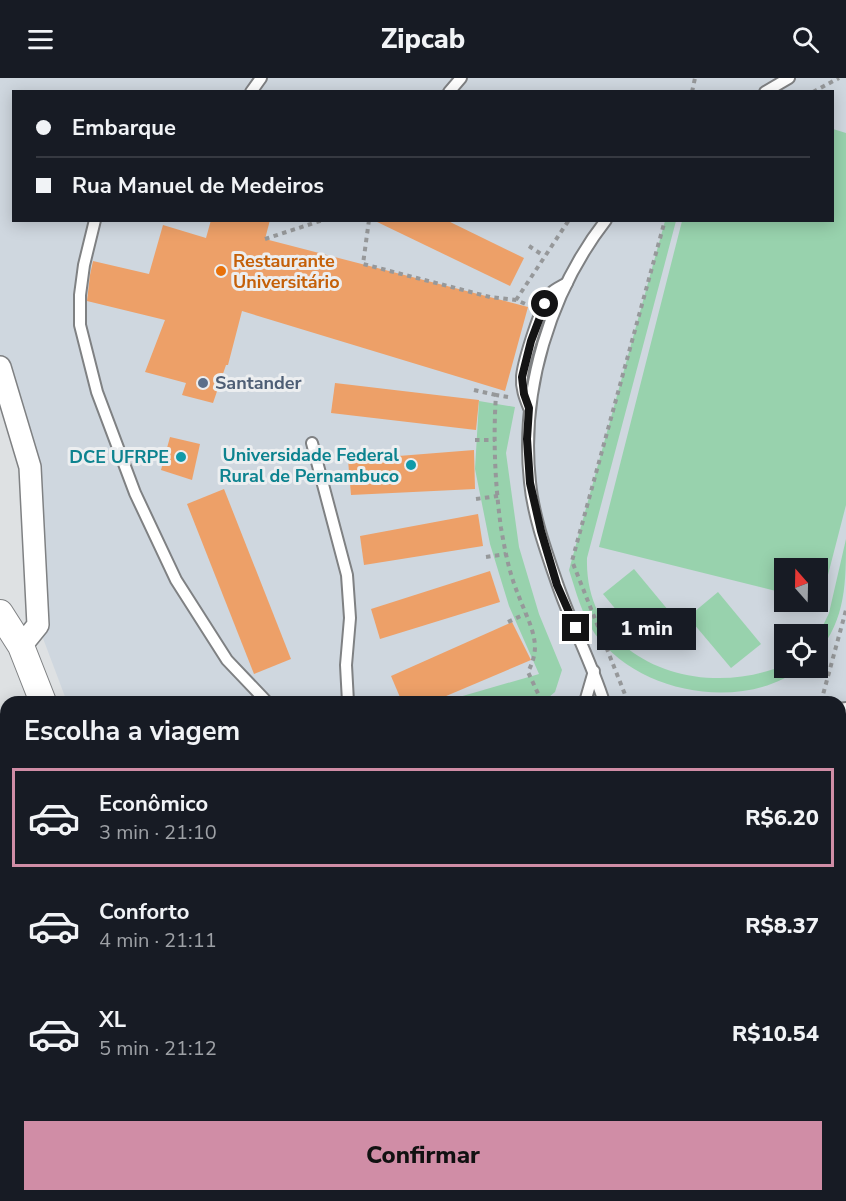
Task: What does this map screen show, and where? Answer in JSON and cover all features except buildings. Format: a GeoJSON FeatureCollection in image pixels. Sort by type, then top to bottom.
{"type":"FeatureCollection","features":[{"type":"Feature","properties":{"kind":"street"},"geometry":{"type":"LineString","coordinates":[[0,367],[30,467],[38,625],[21,646]]}},
{"type":"Feature","properties":{"kind":"street"},"geometry":{"type":"LineString","coordinates":[[0,613],[21,646],[41,696]]}},
{"type":"Feature","properties":{"kind":"lane"},"geometry":{"type":"LineString","coordinates":[[451,90],[460,78]]}},
{"type":"Feature","properties":{"kind":"lane"},"geometry":{"type":"LineString","coordinates":[[768,90],[786,79]]}},
{"type":"Feature","properties":{"kind":"lane"},"geometry":{"type":"LineString","coordinates":[[95,222],[84,265],[80,295],[80,325],[97,392],[135,493],[176,580],[227,660],[261,696]]}},
{"type":"Feature","properties":{"kind":"lane"},"geometry":{"type":"LineString","coordinates":[[602,696],[594,671],[557,585],[541,531],[530,483],[527,404],[550,321],[590,242],[605,222]]}},
{"type":"Feature","properties":{"kind":"lane"},"geometry":{"type":"LineString","coordinates":[[312,444],[347,575],[350,618],[346,665],[348,696]]}},
{"type":"Feature","properties":{"kind":"lane"},"geometry":{"type":"LineString","coordinates":[[587,696],[594,671]]}},
{"type":"Feature","properties":{"kind":"path"},"geometry":{"type":"LineString","coordinates":[[817,90],[839,78]]}},
{"type":"Feature","properties":{"kind":"path"},"geometry":{"type":"LineString","coordinates":[[265,239],[317,222]]}},
{"type":"Feature","properties":{"kind":"path"},"geometry":{"type":"LineString","coordinates":[[369,222],[363,264],[490,297],[516,300],[568,222]]}},
{"type":"Feature","properties":{"kind":"path"},"geometry":{"type":"LineString","coordinates":[[626,696],[572,561],[664,222]]}},
{"type":"Feature","properties":{"kind":"path"},"geometry":{"type":"LineString","coordinates":[[529,246],[544,256]]}},
{"type":"Feature","properties":{"kind":"path"},"geometry":{"type":"LineString","coordinates":[[474,390],[527,404]]}},
{"type":"Feature","properties":{"kind":"path"},"geometry":{"type":"LineString","coordinates":[[496,395],[495,440],[498,496],[506,554],[535,646],[534,660],[528,672],[539,696]]}},
{"type":"Feature","properties":{"kind":"path"},"geometry":{"type":"LineString","coordinates":[[475,440],[495,440]]}},
{"type":"Feature","properties":{"kind":"path"},"geometry":{"type":"LineString","coordinates":[[476,499],[498,496]]}},
{"type":"Feature","properties":{"kind":"path"},"geometry":{"type":"LineString","coordinates":[[486,557],[506,554]]}},
{"type":"Feature","properties":{"kind":"path"},"geometry":{"type":"LineString","coordinates":[[823,696],[846,610]]}},
{"type":"Feature","properties":{"kind":"path"},"geometry":{"type":"LineString","coordinates":[[508,622],[525,614]]}},
{"type":"Feature","properties":{"kind":"shaded area"},"geometry":{"type":"Polygon","coordinates":[[[0,78],[846,78],[846,696],[65,696],[38,625],[30,467],[0,367],[0,78]]]}},
{"type":"Feature","properties":{"kind":"green space"},"geometry":{"type":"Polygon","coordinates":[[[834,129],[846,133],[846,505],[828,575],[828,558],[774,558],[774,591],[599,547],[682,222],[834,222],[834,129]]]}},
{"type":"Feature","properties":{"kind":"green space"},"geometry":{"type":"Polygon","coordinates":[[[665,222],[676,222],[587,558],[591,594],[605,624],[626,647],[653,664],[684,674],[718,678],[752,675],[774,668],[774,678],[784,678],[750,690],[721,693],[692,690],[663,683],[637,671],[614,654],[590,627],[569,570],[665,222]]]}},
{"type":"Feature","properties":{"kind":"green space"},"geometry":{"type":"Polygon","coordinates":[[[479,401],[515,407],[506,453],[519,547],[539,614],[562,670],[555,692],[550,696],[463,696],[539,674],[509,606],[490,544],[475,469],[479,401]]]}},
{"type":"Feature","properties":{"kind":"green space"},"geometry":{"type":"Polygon","coordinates":[[[846,539],[845,585],[839,613],[828,638],[828,624],[824,624],[829,613],[846,539]]]}},
{"type":"Feature","properties":{"kind":"green space"},"geometry":{"type":"Polygon","coordinates":[[[634,569],[678,622],[647,647],[603,594],[634,569]]]}},
{"type":"Feature","properties":{"kind":"green space"},"geometry":{"type":"Polygon","coordinates":[[[718,592],[761,644],[731,668],[688,617],[718,592]]]}},
{"type":"Feature","properties":{"kind":"place","name":"Restaurante Universitário"},"geometry":{"type":"Point","coordinates":[221,271]}},
{"type":"Feature","properties":{"kind":"place","name":"Santander"},"geometry":{"type":"Point","coordinates":[203,383]}},
{"type":"Feature","properties":{"kind":"place","name":"DCE UFRPE"},"geometry":{"type":"Point","coordinates":[181,457]}},
{"type":"Feature","properties":{"kind":"place","name":"Universidade Federal Rural de Pernambuco"},"geometry":{"type":"Point","coordinates":[411,465]}},
{"type":"Feature","properties":{"kind":"route"},"geometry":{"type":"LineString","coordinates":[[545,304],[531,341],[522,377],[529,408],[527,439],[530,483],[557,585],[576,628]]}}]}
